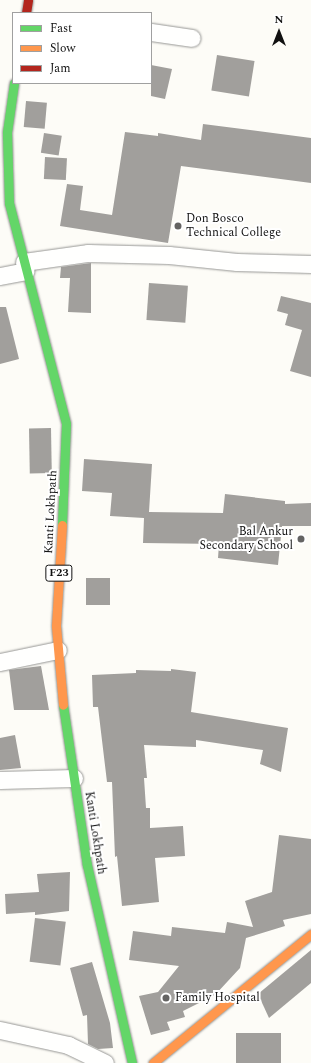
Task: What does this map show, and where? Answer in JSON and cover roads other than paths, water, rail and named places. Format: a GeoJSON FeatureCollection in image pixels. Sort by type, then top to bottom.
{"type":"FeatureCollection","features":[{"type":"Feature","properties":{"kind":"main road","name":"Kanti Lokhpath"},"geometry":{"type":"LineString","coordinates":[[14,84],[3,132],[9,203],[66,424],[64,498],[56,626],[62,697],[87,865],[132,1063]]}},
{"type":"Feature","properties":{"kind":"main road"},"geometry":{"type":"LineString","coordinates":[[154,1063],[311,934]]}},
{"type":"Feature","properties":{"kind":"street"},"geometry":{"type":"LineString","coordinates":[[152,32],[192,38]]}},
{"type":"Feature","properties":{"kind":"street"},"geometry":{"type":"LineString","coordinates":[[0,276],[25,266],[88,253],[169,255],[237,262],[311,264]]}},
{"type":"Feature","properties":{"kind":"street"},"geometry":{"type":"LineString","coordinates":[[0,662],[58,650]]}},
{"type":"Feature","properties":{"kind":"street"},"geometry":{"type":"LineString","coordinates":[[0,780],[74,778]]}},
{"type":"Feature","properties":{"kind":"street"},"geometry":{"type":"LineString","coordinates":[[0,1030],[68,1045],[106,1063]]}},
{"type":"Feature","properties":{"kind":"place","name":"Don Bosco Technical College"},"geometry":{"type":"Point","coordinates":[178,226]}},
{"type":"Feature","properties":{"kind":"place","name":"Bal Ankur Secondary School"},"geometry":{"type":"Point","coordinates":[301,539]}},
{"type":"Feature","properties":{"kind":"place","name":"Family Hospital"},"geometry":{"type":"Point","coordinates":[166,998]}}]}
